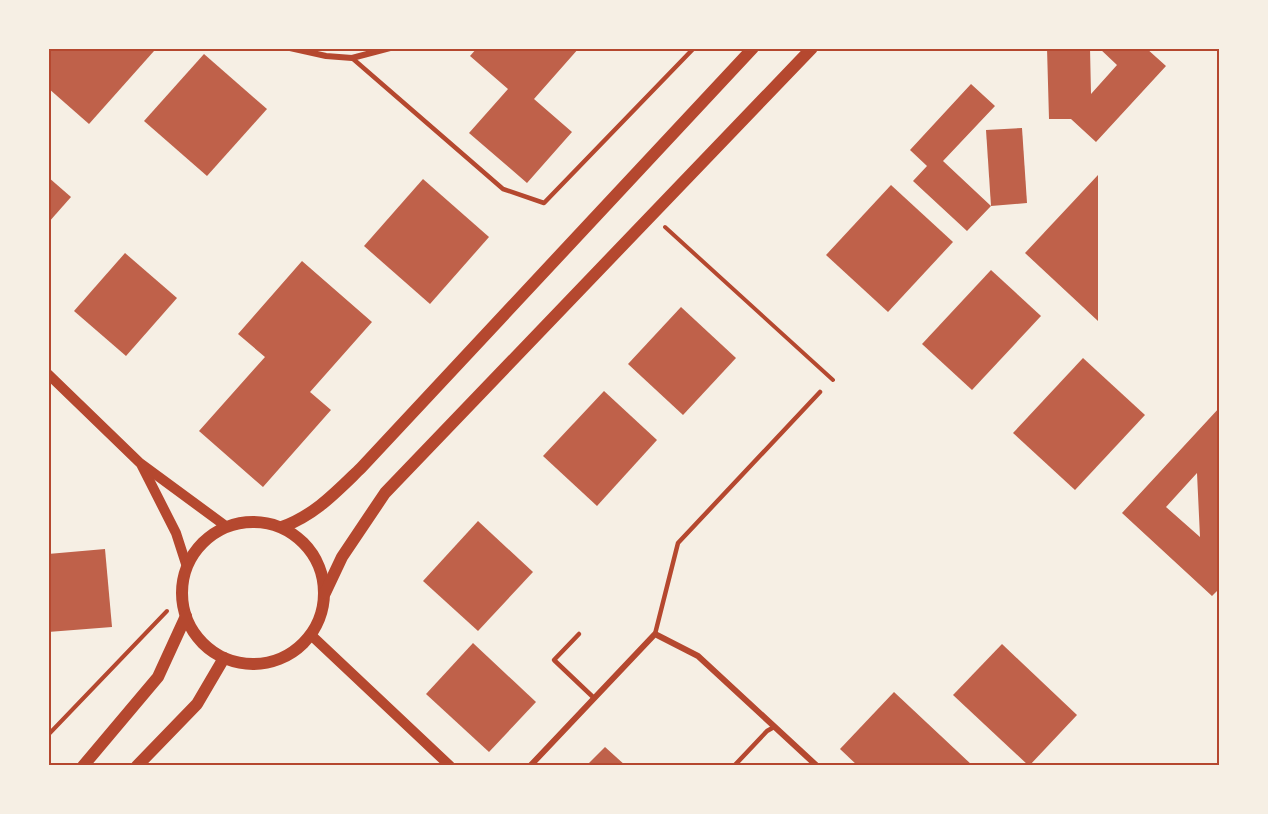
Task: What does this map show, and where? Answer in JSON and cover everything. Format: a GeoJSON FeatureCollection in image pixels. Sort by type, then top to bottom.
{"type":"FeatureCollection","features":[{"type":"Feature","properties":{"kind":"main road"},"geometry":{"type":"LineString","coordinates":[[282,527],[318,509],[361,468],[753,48]]}},
{"type":"Feature","properties":{"kind":"main road"},"geometry":{"type":"LineString","coordinates":[[325,593],[347,548],[385,493],[812,48]]}},
{"type":"Feature","properties":{"kind":"main road"},"geometry":{"type":"LineString","coordinates":[[254,522],[282,527],[299,538],[313,554],[322,573],[325,593],[322,615],[311,635],[298,649],[281,659],[262,664],[243,663],[224,658],[208,648],[195,633],[186,616],[182,596],[187,567],[203,543],[227,526],[254,522]]}},
{"type":"Feature","properties":{"kind":"main road"},"geometry":{"type":"LineString","coordinates":[[83,766],[158,677],[186,616]]}},
{"type":"Feature","properties":{"kind":"main road"},"geometry":{"type":"LineString","coordinates":[[137,766],[197,704],[224,658]]}},
{"type":"Feature","properties":{"kind":"street"},"geometry":{"type":"LineString","coordinates":[[290,48],[326,56],[352,58],[390,48]]}},
{"type":"Feature","properties":{"kind":"street"},"geometry":{"type":"LineString","coordinates":[[48,374],[140,463],[227,526]]}},
{"type":"Feature","properties":{"kind":"street"},"geometry":{"type":"LineString","coordinates":[[140,463],[176,533],[187,567]]}},
{"type":"Feature","properties":{"kind":"street"},"geometry":{"type":"LineString","coordinates":[[530,766],[655,634],[699,656],[817,766]]}},
{"type":"Feature","properties":{"kind":"street"},"geometry":{"type":"LineString","coordinates":[[311,635],[450,766]]}},
{"type":"Feature","properties":{"kind":"lane"},"geometry":{"type":"LineString","coordinates":[[352,58],[503,189],[544,203],[694,48]]}},
{"type":"Feature","properties":{"kind":"lane"},"geometry":{"type":"LineString","coordinates":[[655,634],[678,543],[820,392]]}},
{"type":"Feature","properties":{"kind":"lane"},"geometry":{"type":"LineString","coordinates":[[579,634],[554,660],[594,698]]}},
{"type":"Feature","properties":{"kind":"lane"},"geometry":{"type":"LineString","coordinates":[[734,766],[767,731],[774,727]]}},
{"type":"Feature","properties":{"kind":"path"},"geometry":{"type":"LineString","coordinates":[[651,215],[833,380]]}},
{"type":"Feature","properties":{"kind":"path"},"geometry":{"type":"LineString","coordinates":[[48,735],[182,596]]}},
{"type":"Feature","properties":{"kind":"building"},"geometry":{"type":"Polygon","coordinates":[[[48,48],[151,48],[154,51],[89,124],[48,88],[48,48]]]}},
{"type":"Feature","properties":{"kind":"building"},"geometry":{"type":"Polygon","coordinates":[[[477,48],[579,48],[534,99],[572,132],[527,183],[469,133],[508,89],[470,56],[477,48]]]}},
{"type":"Feature","properties":{"kind":"building"},"geometry":{"type":"Polygon","coordinates":[[[1047,48],[1090,48],[1091,94],[1117,65],[1099,48],[1146,48],[1166,66],[1096,142],[1071,119],[1049,119],[1047,48]]]}},
{"type":"Feature","properties":{"kind":"building"},"geometry":{"type":"Polygon","coordinates":[[[204,54],[267,109],[207,176],[144,121],[204,54]]]}},
{"type":"Feature","properties":{"kind":"building"},"geometry":{"type":"Polygon","coordinates":[[[971,84],[995,106],[943,161],[991,206],[967,231],[913,181],[927,166],[910,150],[971,84]]]}},
{"type":"Feature","properties":{"kind":"building"},"geometry":{"type":"Polygon","coordinates":[[[1022,128],[1027,203],[991,206],[986,130],[1022,128]]]}},
{"type":"Feature","properties":{"kind":"building"},"geometry":{"type":"Polygon","coordinates":[[[1098,175],[1098,321],[1025,253],[1098,175]]]}},
{"type":"Feature","properties":{"kind":"building"},"geometry":{"type":"Polygon","coordinates":[[[48,177],[71,197],[48,223],[48,177]]]}},
{"type":"Feature","properties":{"kind":"building"},"geometry":{"type":"Polygon","coordinates":[[[423,179],[489,237],[430,304],[364,246],[423,179]]]}},
{"type":"Feature","properties":{"kind":"building"},"geometry":{"type":"Polygon","coordinates":[[[891,185],[953,242],[888,312],[826,255],[891,185]]]}},
{"type":"Feature","properties":{"kind":"building"},"geometry":{"type":"Polygon","coordinates":[[[125,253],[177,298],[126,356],[74,311],[125,253]]]}},
{"type":"Feature","properties":{"kind":"building"},"geometry":{"type":"Polygon","coordinates":[[[302,261],[372,322],[310,392],[331,410],[263,487],[199,431],[265,357],[238,334],[302,261]]]}},
{"type":"Feature","properties":{"kind":"building"},"geometry":{"type":"Polygon","coordinates":[[[991,270],[1041,316],[972,390],[922,344],[991,270]]]}},
{"type":"Feature","properties":{"kind":"building"},"geometry":{"type":"Polygon","coordinates":[[[681,307],[736,358],[683,415],[628,364],[681,307]]]}},
{"type":"Feature","properties":{"kind":"building"},"geometry":{"type":"Polygon","coordinates":[[[1083,358],[1145,415],[1075,490],[1013,433],[1083,358]]]}},
{"type":"Feature","properties":{"kind":"building"},"geometry":{"type":"Polygon","coordinates":[[[604,391],[657,440],[597,506],[543,456],[604,391]]]}},
{"type":"Feature","properties":{"kind":"building"},"geometry":{"type":"Polygon","coordinates":[[[1220,407],[1220,588],[1212,596],[1122,513],[1220,407]],[[1197,473],[1166,507],[1200,537],[1197,473]]]}},
{"type":"Feature","properties":{"kind":"building"},"geometry":{"type":"Polygon","coordinates":[[[478,521],[533,572],[478,631],[423,581],[478,521]]]}},
{"type":"Feature","properties":{"kind":"building"},"geometry":{"type":"Polygon","coordinates":[[[105,549],[112,627],[48,632],[48,554],[105,549]]]}},
{"type":"Feature","properties":{"kind":"building"},"geometry":{"type":"Polygon","coordinates":[[[473,643],[536,702],[489,752],[426,694],[473,643]]]}},
{"type":"Feature","properties":{"kind":"building"},"geometry":{"type":"Polygon","coordinates":[[[1002,644],[1077,715],[1029,766],[953,695],[1002,644]]]}},
{"type":"Feature","properties":{"kind":"building"},"geometry":{"type":"Polygon","coordinates":[[[894,692],[973,766],[858,766],[840,749],[894,692]]]}},
{"type":"Feature","properties":{"kind":"building"},"geometry":{"type":"Polygon","coordinates":[[[605,747],[626,766],[586,766],[605,747]]]}}]}
